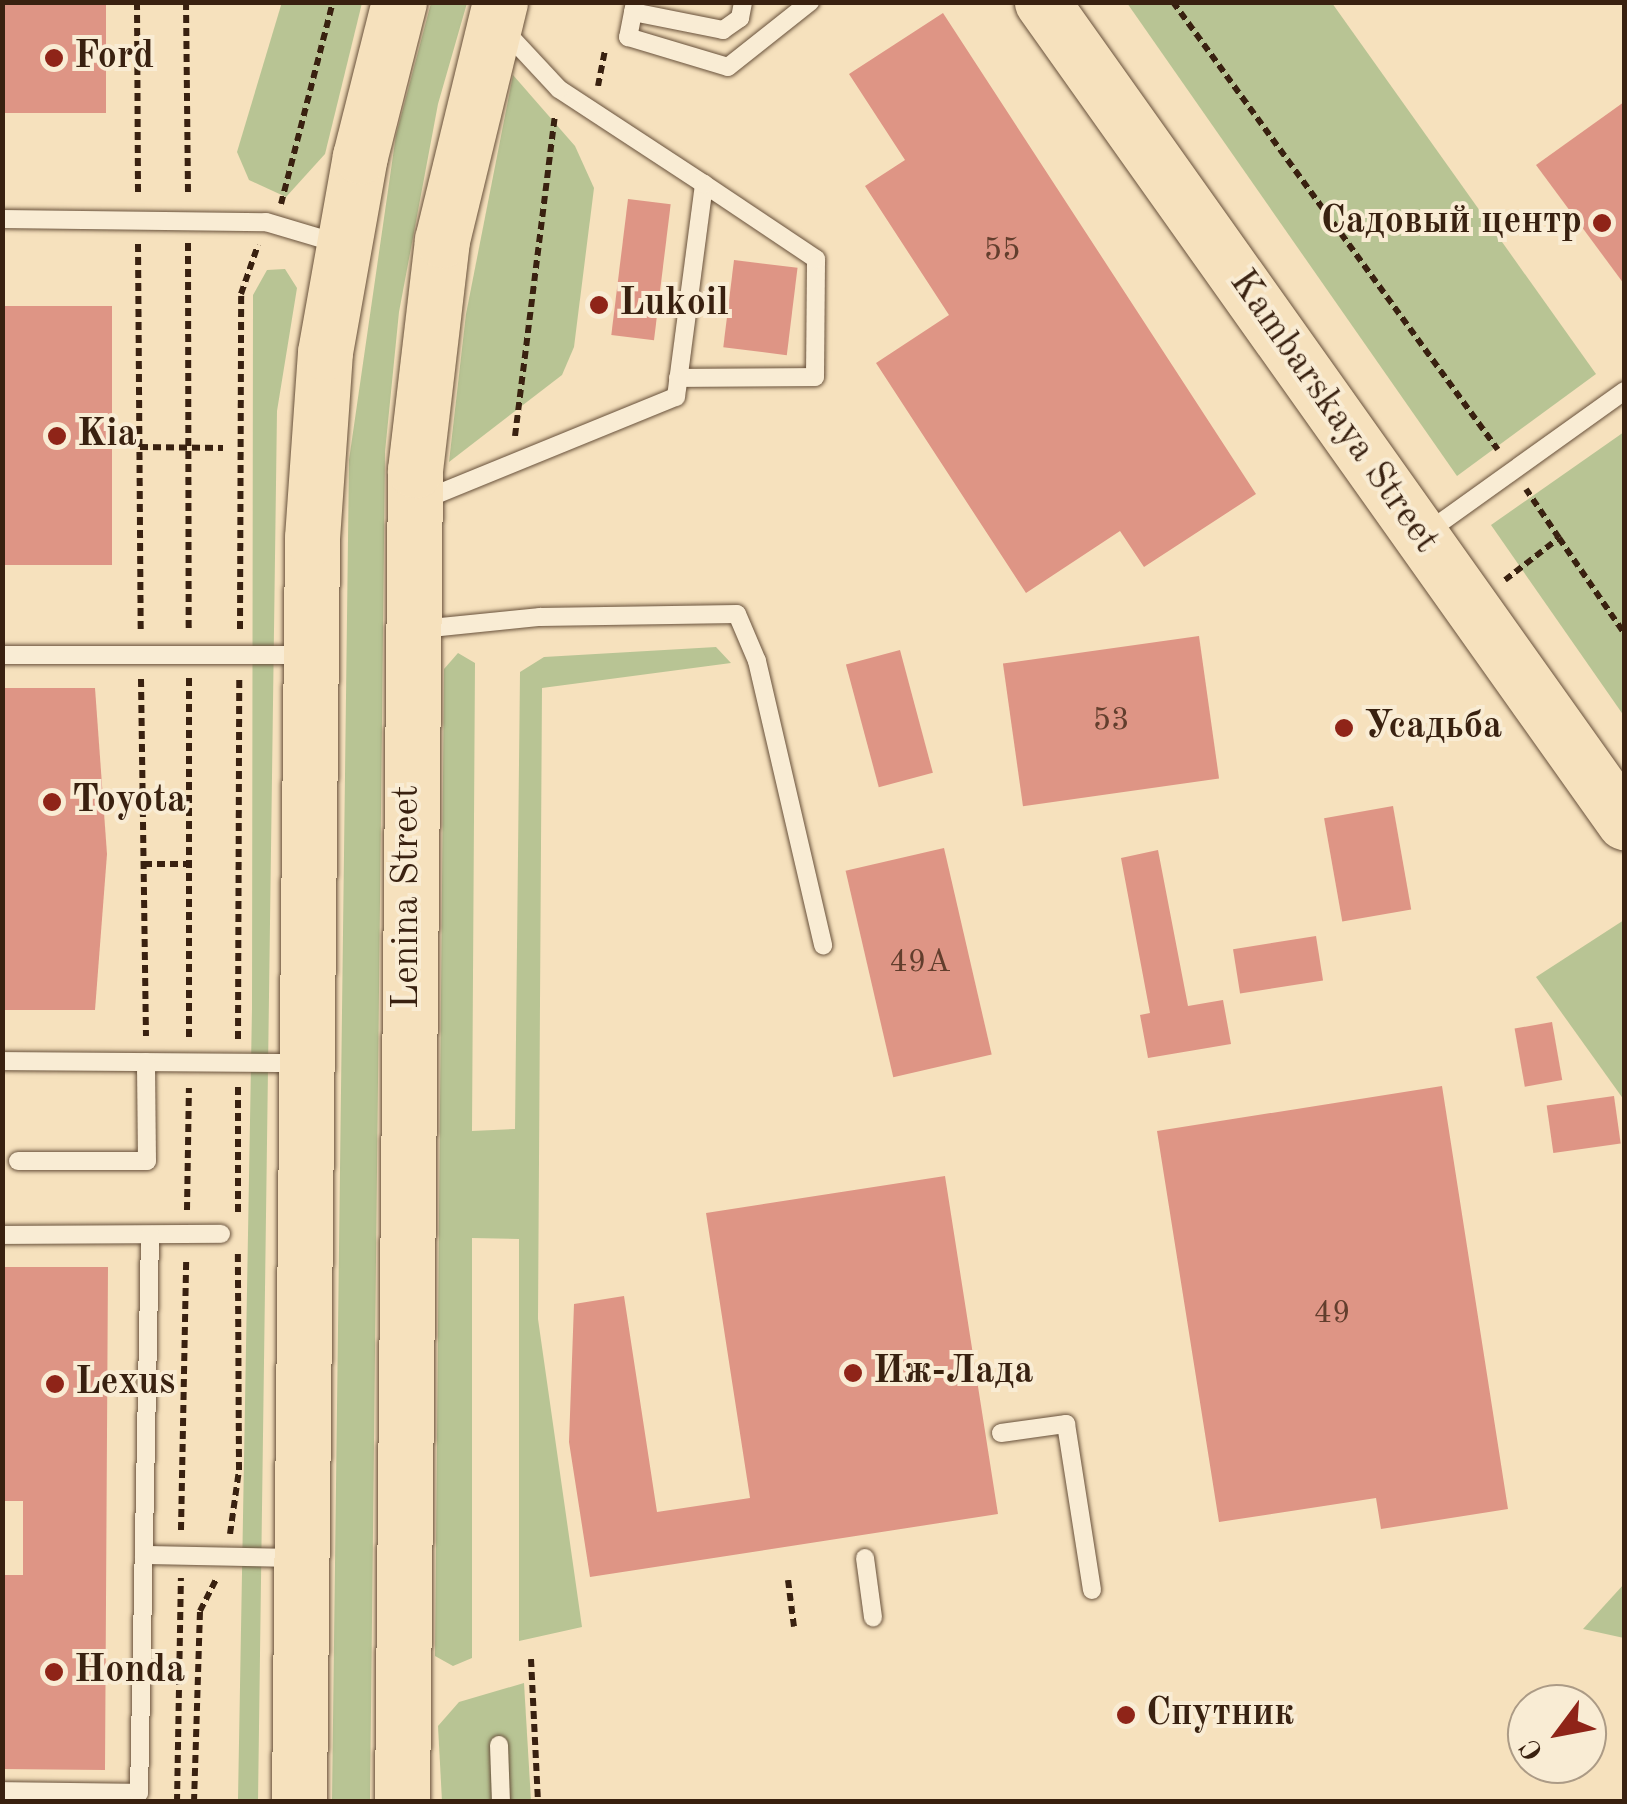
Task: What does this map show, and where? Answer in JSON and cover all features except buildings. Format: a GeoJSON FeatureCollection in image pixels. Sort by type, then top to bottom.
{"type":"FeatureCollection","features":[{"type":"Feature","properties":{"kind":"main road"},"geometry":{"type":"LineString","coordinates":[[299,1802],[311,655],[318,430],[342,245],[399,2]]}},
{"type":"Feature","properties":{"kind":"main road","name":"Kambarskaya Street"},"geometry":{"type":"LineString","coordinates":[[1042,2],[1624,822]]}},
{"type":"Feature","properties":{"kind":"main road","name":"Lenina Street"},"geometry":{"type":"LineString","coordinates":[[402,1802],[413,504],[442,240],[498,11]]}},
{"type":"Feature","properties":{"kind":"lane"},"geometry":{"type":"LineString","coordinates":[[743,2],[740,18],[723,30],[634,7],[628,37],[728,67],[810,2]]}},
{"type":"Feature","properties":{"kind":"lane"},"geometry":{"type":"LineString","coordinates":[[498,11],[559,89],[816,259],[815,377],[678,378]]}},
{"type":"Feature","properties":{"kind":"lane"},"geometry":{"type":"LineString","coordinates":[[413,504],[676,397],[704,184]]}},
{"type":"Feature","properties":{"kind":"lane"},"geometry":{"type":"LineString","coordinates":[[2,219],[266,222],[342,245]]}},
{"type":"Feature","properties":{"kind":"lane"},"geometry":{"type":"LineString","coordinates":[[1421,536],[1624,390]]}},
{"type":"Feature","properties":{"kind":"lane"},"geometry":{"type":"LineString","coordinates":[[410,630],[540,617],[736,614],[756,661],[823,944]]}},
{"type":"Feature","properties":{"kind":"lane"},"geometry":{"type":"LineString","coordinates":[[2,655],[311,655]]}},
{"type":"Feature","properties":{"kind":"lane"},"geometry":{"type":"LineString","coordinates":[[2,1061],[307,1063]]}},
{"type":"Feature","properties":{"kind":"lane"},"geometry":{"type":"LineString","coordinates":[[18,1161],[147,1161],[146,1062]]}},
{"type":"Feature","properties":{"kind":"lane"},"geometry":{"type":"LineString","coordinates":[[2,1791],[139,1793],[150,1234]]}},
{"type":"Feature","properties":{"kind":"lane"},"geometry":{"type":"LineString","coordinates":[[2,1235],[230,1235]]}},
{"type":"Feature","properties":{"kind":"lane"},"geometry":{"type":"LineString","coordinates":[[1001,1433],[1066,1424],[1092,1590]]}},
{"type":"Feature","properties":{"kind":"lane"},"geometry":{"type":"LineString","coordinates":[[144,1555],[302,1558]]}},
{"type":"Feature","properties":{"kind":"lane"},"geometry":{"type":"LineString","coordinates":[[865,1558],[872,1617]]}},
{"type":"Feature","properties":{"kind":"lane"},"geometry":{"type":"LineString","coordinates":[[499,1745],[501,1802]]}},
{"type":"Feature","properties":{"kind":"path"},"geometry":{"type":"LineString","coordinates":[[138,2],[146,1062]]}},
{"type":"Feature","properties":{"kind":"path"},"geometry":{"type":"LineString","coordinates":[[177,1802],[190,1062],[186,2]]}},
{"type":"Feature","properties":{"kind":"path"},"geometry":{"type":"LineString","coordinates":[[238,1218],[240,294],[266,222],[286,197],[333,2]]}},
{"type":"Feature","properties":{"kind":"path"},"geometry":{"type":"LineString","coordinates":[[1172,2],[1513,470],[1624,633]]}},
{"type":"Feature","properties":{"kind":"path"},"geometry":{"type":"LineString","coordinates":[[592,112],[607,39]]}},
{"type":"Feature","properties":{"kind":"path"},"geometry":{"type":"LineString","coordinates":[[512,462],[559,89]]}},
{"type":"Feature","properties":{"kind":"path"},"geometry":{"type":"LineString","coordinates":[[140,448],[223,448]]}},
{"type":"Feature","properties":{"kind":"path"},"geometry":{"type":"LineString","coordinates":[[1472,607],[1559,538]]}},
{"type":"Feature","properties":{"kind":"path"},"geometry":{"type":"LineString","coordinates":[[144,864],[189,864]]}},
{"type":"Feature","properties":{"kind":"path"},"geometry":{"type":"LineString","coordinates":[[194,1802],[200,1612],[226,1557],[239,1470],[230,1235]]}},
{"type":"Feature","properties":{"kind":"path"},"geometry":{"type":"LineString","coordinates":[[788,1580],[794,1627]]}},
{"type":"Feature","properties":{"kind":"path"},"geometry":{"type":"LineString","coordinates":[[530,1659],[538,1802]]}},
{"type":"Feature","properties":{"kind":"green space"},"geometry":{"type":"Polygon","coordinates":[[[282,2],[362,3],[325,154],[286,197],[249,180],[237,152],[282,2]]]}},
{"type":"Feature","properties":{"kind":"green space"},"geometry":{"type":"Polygon","coordinates":[[[431,3],[467,3],[438,104],[399,312],[385,452],[370,1801],[332,1801],[349,460],[396,135],[431,3]]]}},
{"type":"Feature","properties":{"kind":"green space"},"geometry":{"type":"Polygon","coordinates":[[[1127,3],[1332,3],[1596,374],[1457,476],[1127,3]]]}},
{"type":"Feature","properties":{"kind":"green space"},"geometry":{"type":"Polygon","coordinates":[[[513,75],[575,146],[594,188],[574,347],[562,375],[449,462],[466,314],[513,75]]]}},
{"type":"Feature","properties":{"kind":"green space"},"geometry":{"type":"Polygon","coordinates":[[[285,269],[297,288],[277,411],[258,1801],[204,1802],[238,1799],[252,1008],[253,295],[267,270],[285,269]]]}},
{"type":"Feature","properties":{"kind":"green space"},"geometry":{"type":"Polygon","coordinates":[[[1624,432],[1624,716],[1491,525],[1624,432]]]}},
{"type":"Feature","properties":{"kind":"green space"},"geometry":{"type":"Polygon","coordinates":[[[716,647],[731,663],[542,688],[538,1319],[582,1627],[519,1641],[519,1239],[472,1238],[472,1658],[453,1666],[435,1656],[444,669],[458,653],[475,663],[472,1131],[515,1129],[520,672],[544,657],[716,647]]]}},
{"type":"Feature","properties":{"kind":"green space"},"geometry":{"type":"Polygon","coordinates":[[[1624,920],[1624,1100],[1536,977],[1624,920]]]}},
{"type":"Feature","properties":{"kind":"green space"},"geometry":{"type":"Polygon","coordinates":[[[1624,1584],[1624,1638],[1583,1629],[1624,1584]]]}},
{"type":"Feature","properties":{"kind":"green space"},"geometry":{"type":"Polygon","coordinates":[[[524,1683],[531,1801],[442,1801],[438,1726],[459,1702],[524,1683]]]}},
{"type":"Feature","properties":{"kind":"place","name":"Ford"},"geometry":{"type":"Point","coordinates":[54,58]}},
{"type":"Feature","properties":{"kind":"place","name":"Садовый центр"},"geometry":{"type":"Point","coordinates":[1602,223]}},
{"type":"Feature","properties":{"kind":"place","name":"Lukoil"},"geometry":{"type":"Point","coordinates":[599,305]}},
{"type":"Feature","properties":{"kind":"place","name":"Kia"},"geometry":{"type":"Point","coordinates":[57,436]}},
{"type":"Feature","properties":{"kind":"place","name":"Усадьба"},"geometry":{"type":"Point","coordinates":[1344,728]}},
{"type":"Feature","properties":{"kind":"place","name":"Toyota"},"geometry":{"type":"Point","coordinates":[52,802]}},
{"type":"Feature","properties":{"kind":"place","name":"Иж-Лада"},"geometry":{"type":"Point","coordinates":[853,1373]}},
{"type":"Feature","properties":{"kind":"place","name":"Lexus"},"geometry":{"type":"Point","coordinates":[55,1384]}},
{"type":"Feature","properties":{"kind":"place","name":"Honda"},"geometry":{"type":"Point","coordinates":[54,1672]}},
{"type":"Feature","properties":{"kind":"place","name":"Спутник"},"geometry":{"type":"Point","coordinates":[1126,1715]}}]}
